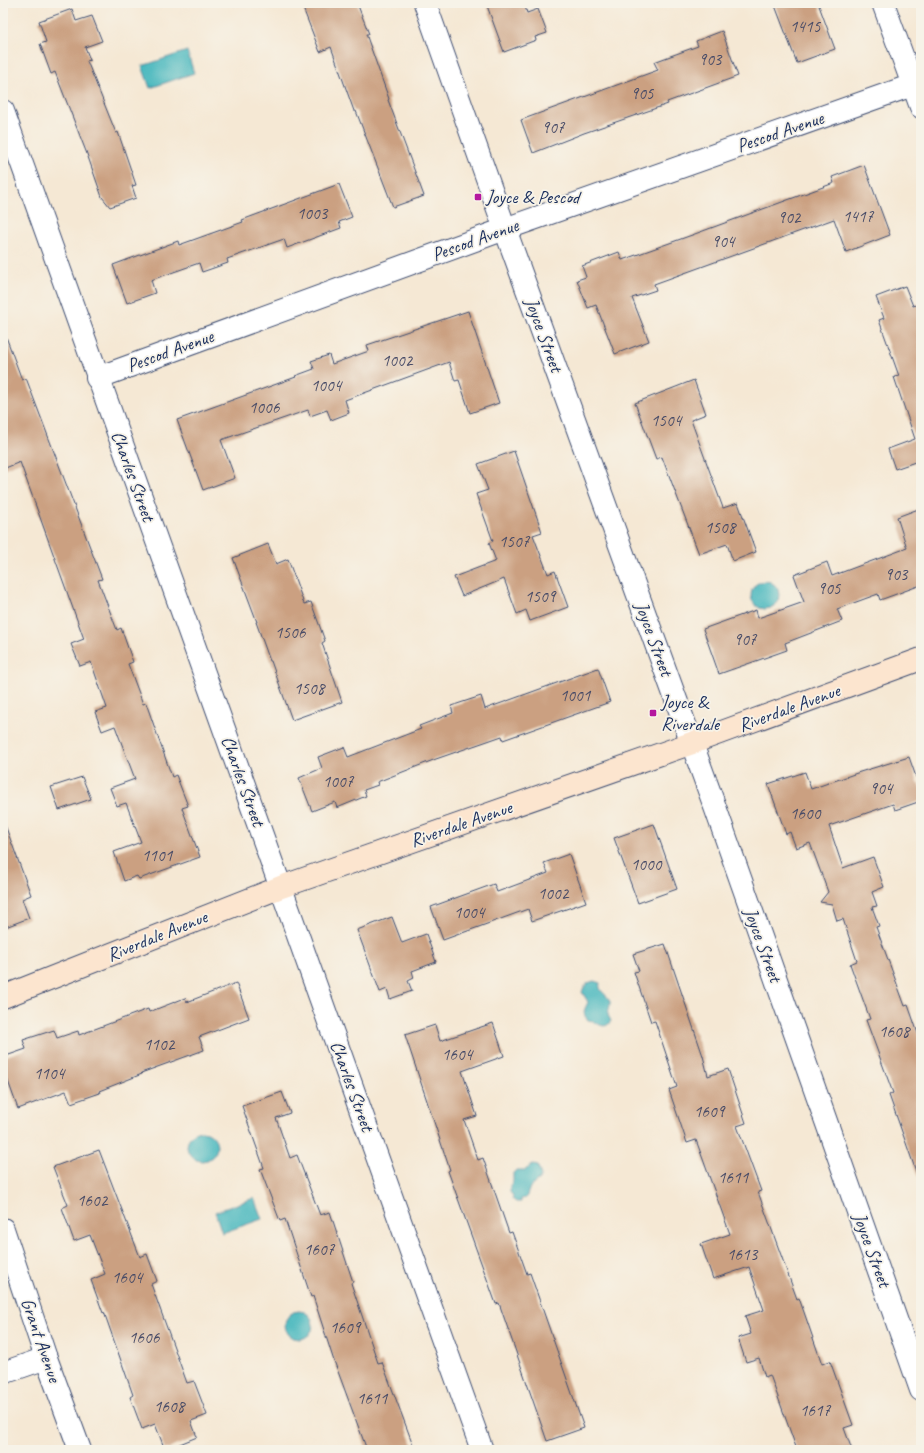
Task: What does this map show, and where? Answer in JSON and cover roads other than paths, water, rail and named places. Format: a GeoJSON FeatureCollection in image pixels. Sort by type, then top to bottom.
{"type":"FeatureCollection","features":[{"type":"Feature","properties":{"kind":"street","name":"Joyce Street"},"geometry":{"type":"LineString","coordinates":[[425,3],[505,229],[692,744],[921,1390]]}},
{"type":"Feature","properties":{"kind":"street"},"geometry":{"type":"LineString","coordinates":[[883,3],[917,83],[921,108]]}},
{"type":"Feature","properties":{"kind":"street","name":"Pescod Avenue"},"geometry":{"type":"LineString","coordinates":[[97,378],[505,229],[917,83]]}},
{"type":"Feature","properties":{"kind":"street","name":"Charles Street"},"geometry":{"type":"LineString","coordinates":[[3,111],[97,378],[482,1450]]}},
{"type":"Feature","properties":{"kind":"street","name":"Riverdale Avenue"},"geometry":{"type":"LineString","coordinates":[[3,997],[281,887],[692,744],[921,659]]}},
{"type":"Feature","properties":{"kind":"street","name":"Grant Avenue"},"geometry":{"type":"LineString","coordinates":[[3,1229],[46,1358],[80,1450]]}},
{"type":"Feature","properties":{"kind":"street"},"geometry":{"type":"LineString","coordinates":[[3,1373],[46,1358]]}},
{"type":"Feature","properties":{"kind":"water"},"geometry":{"type":"Polygon","coordinates":[[[187,51],[194,73],[150,88],[142,66],[187,51]]]}},
{"type":"Feature","properties":{"kind":"water"},"geometry":{"type":"Polygon","coordinates":[[[765,581],[775,585],[779,595],[775,605],[765,609],[755,605],[751,595],[755,585],[765,581]]]}},
{"type":"Feature","properties":{"kind":"water"},"geometry":{"type":"Polygon","coordinates":[[[594,981],[600,983],[601,990],[610,1001],[608,1015],[611,1021],[606,1026],[588,1020],[584,1013],[588,1002],[582,992],[586,985],[594,981]]]}},
{"type":"Feature","properties":{"kind":"water"},"geometry":{"type":"Polygon","coordinates":[[[202,1131],[208,1132],[216,1140],[216,1152],[208,1160],[202,1161],[196,1160],[188,1152],[187,1146],[188,1140],[196,1132],[202,1131]]]}},
{"type":"Feature","properties":{"kind":"water"},"geometry":{"type":"Polygon","coordinates":[[[533,1165],[538,1166],[541,1176],[539,1180],[530,1187],[526,1198],[521,1199],[521,1202],[516,1202],[512,1199],[513,1196],[510,1192],[510,1186],[513,1181],[513,1173],[516,1170],[525,1170],[533,1165]]]}},
{"type":"Feature","properties":{"kind":"water"},"geometry":{"type":"Polygon","coordinates":[[[254,1198],[262,1219],[222,1233],[215,1212],[254,1198]]]}},
{"type":"Feature","properties":{"kind":"water"},"geometry":{"type":"Polygon","coordinates":[[[299,1311],[309,1315],[313,1325],[309,1335],[299,1339],[289,1335],[285,1325],[289,1315],[299,1311]]]}},
{"type":"Feature","properties":{"kind":"place","name":"Joyce & Pescod"},"geometry":{"type":"Point","coordinates":[478,197]}},
{"type":"Feature","properties":{"kind":"place","name":"Joyce & Riverdale"},"geometry":{"type":"Point","coordinates":[653,713]}}]}
